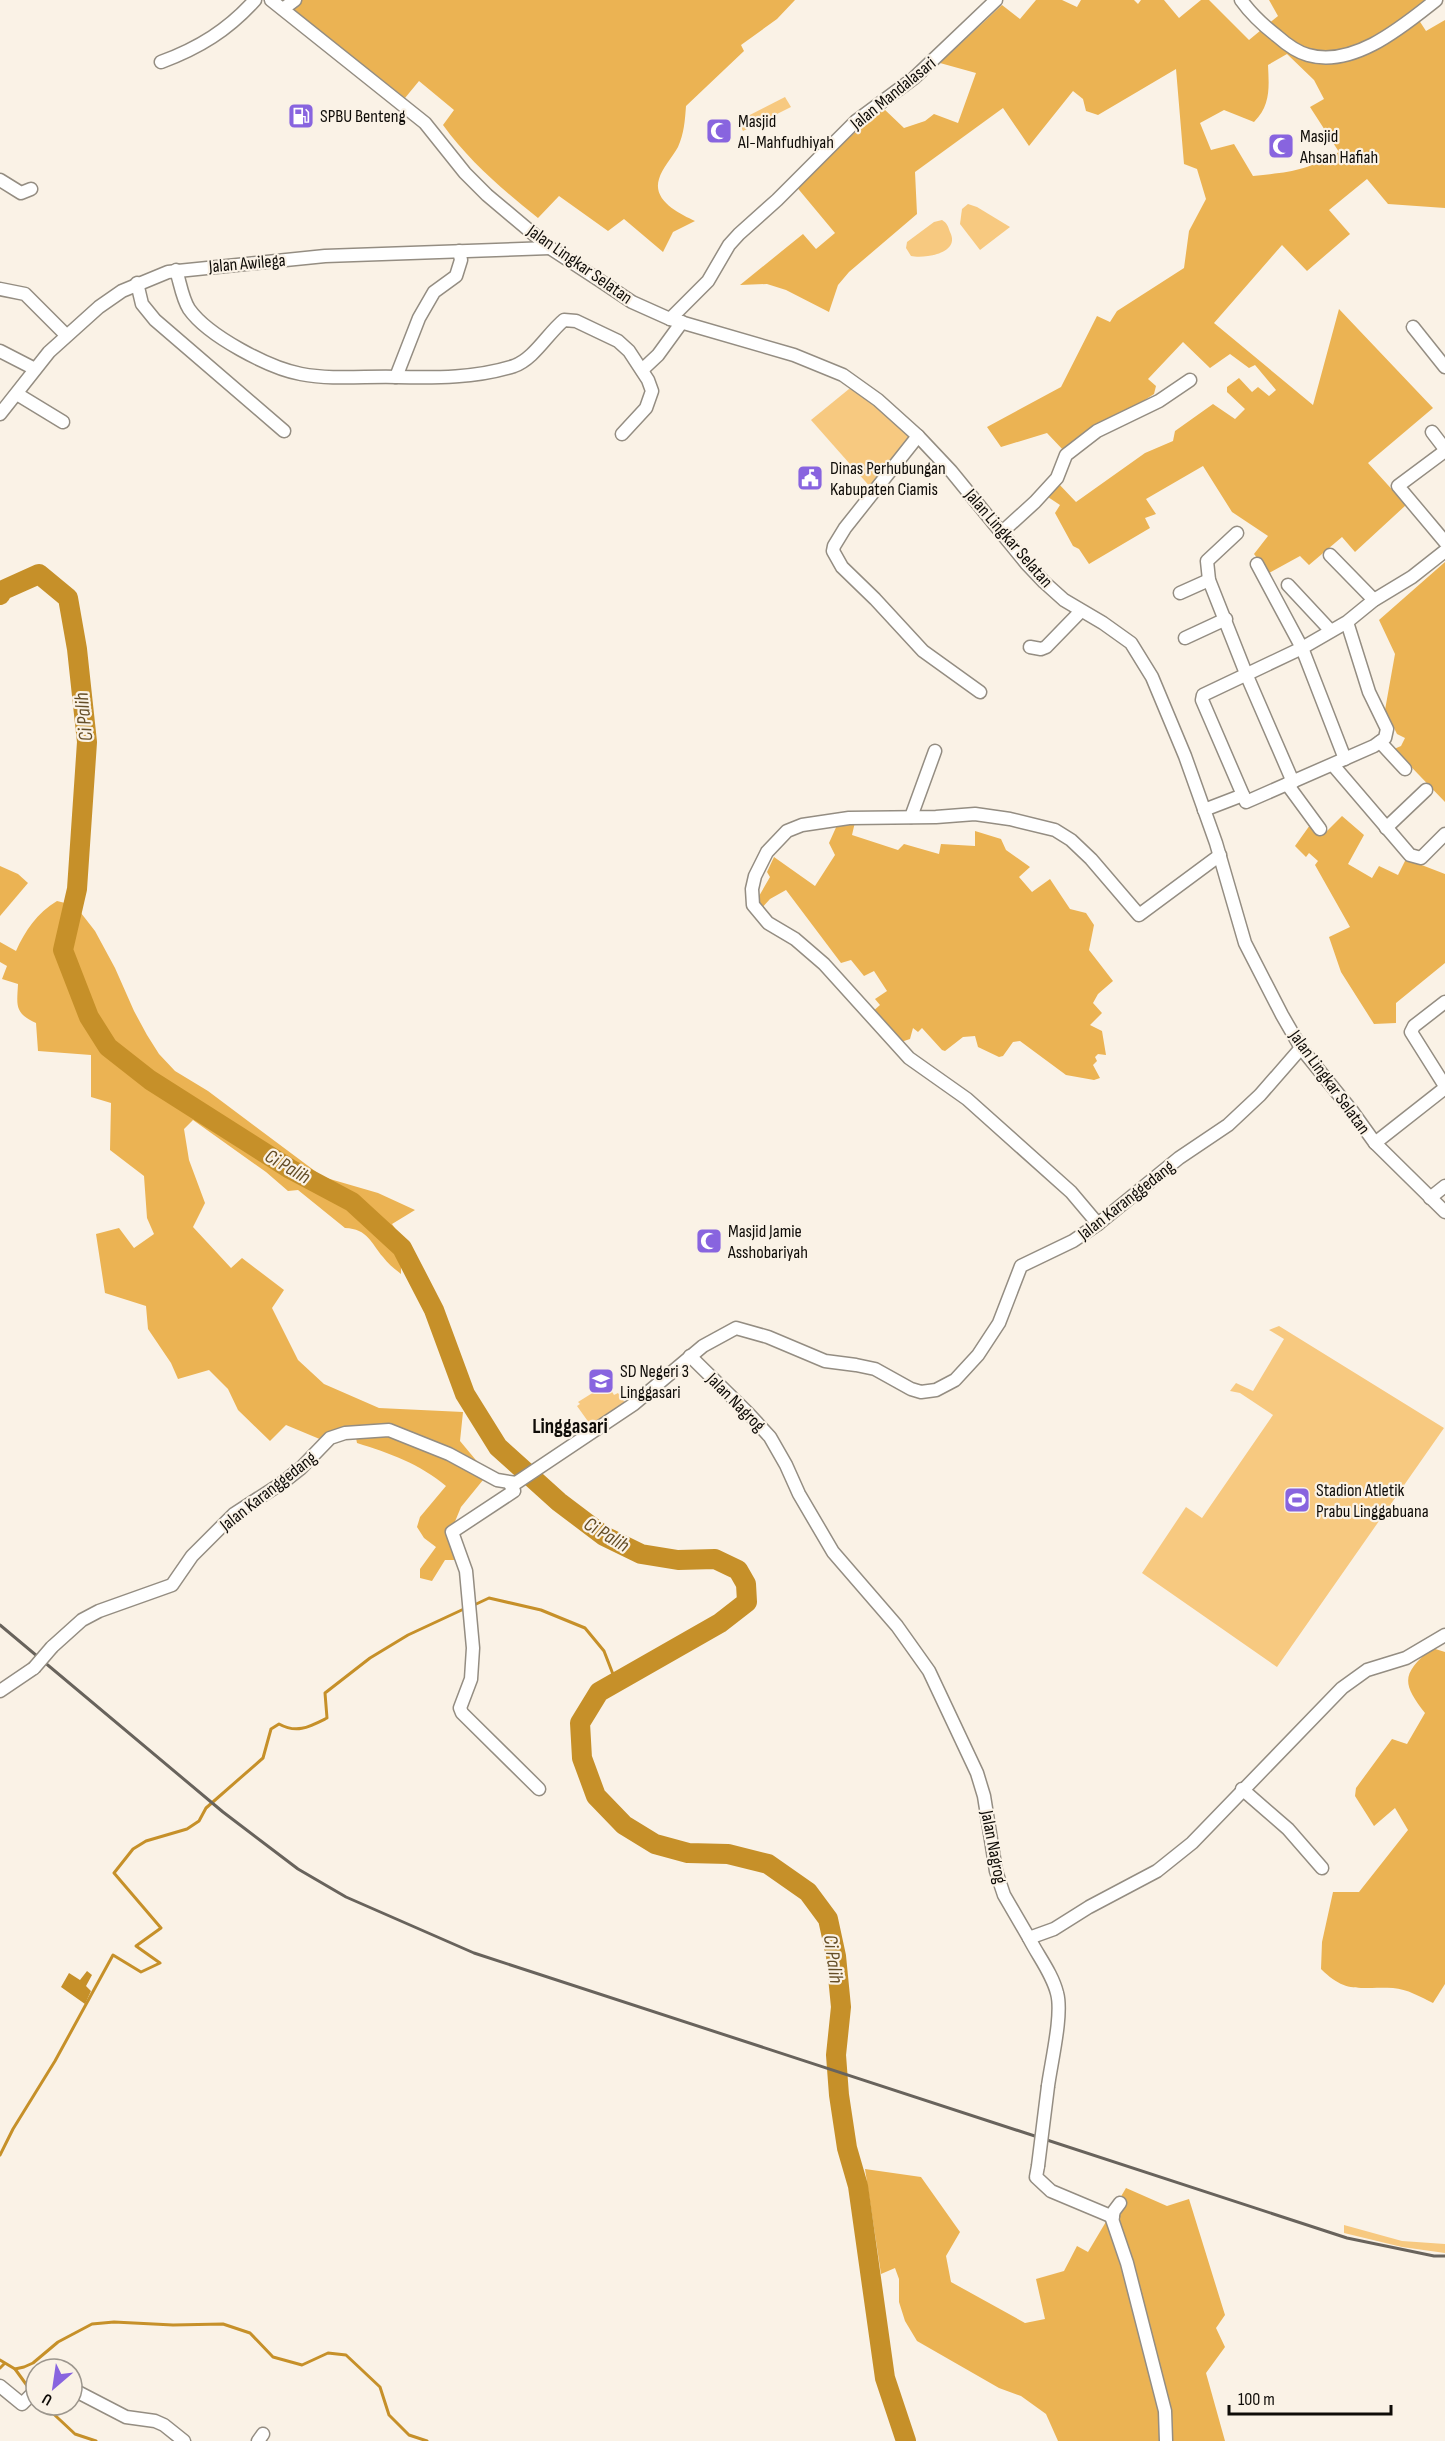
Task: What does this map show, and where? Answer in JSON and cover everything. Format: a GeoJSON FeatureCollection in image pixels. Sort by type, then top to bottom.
{"type":"FeatureCollection","features":[{"type":"Feature","properties":{"kind":"street"},"geometry":{"type":"LineString","coordinates":[[161,62],[197,48],[236,21],[255,0]]}},
{"type":"Feature","properties":{"kind":"street","name":"Jalan Lingkar Selatan"},"geometry":{"type":"LineString","coordinates":[[271,0],[425,123],[465,173],[550,248],[632,302],[676,320],[794,355],[843,375],[878,400],[918,436],[972,495],[1044,582],[1064,600],[1121,635],[1137,651],[1152,677],[1204,810],[1220,855],[1245,943],[1263,980],[1301,1048],[1375,1143],[1445,1212]]}},
{"type":"Feature","properties":{"kind":"street"},"geometry":{"type":"LineString","coordinates":[[283,9],[295,0]]}},
{"type":"Feature","properties":{"kind":"street","name":"Jalan Mandalasari"},"geometry":{"type":"LineString","coordinates":[[642,370],[658,355],[676,320],[708,281],[729,245],[739,234],[777,200],[856,121],[914,78],[996,0]]}},
{"type":"Feature","properties":{"kind":"street"},"geometry":{"type":"LineString","coordinates":[[1241,0],[1266,28],[1287,44],[1307,55],[1328,58],[1350,53],[1375,43],[1400,28],[1436,0]]}},
{"type":"Feature","properties":{"kind":"street"},"geometry":{"type":"LineString","coordinates":[[0,180],[21,193],[31,189]]}},
{"type":"Feature","properties":{"kind":"street","name":"Jalan Awilega"},"geometry":{"type":"LineString","coordinates":[[0,414],[49,352],[66,335],[114,296],[137,283],[176,270],[325,256],[550,248]]}},
{"type":"Feature","properties":{"kind":"street"},"geometry":{"type":"LineString","coordinates":[[396,377],[419,318],[434,292],[456,276],[460,260],[459,251]]}},
{"type":"Feature","properties":{"kind":"street"},"geometry":{"type":"LineString","coordinates":[[176,270],[185,301],[201,321],[257,359],[273,367],[302,375],[430,379],[462,376],[516,365],[533,352],[564,320],[571,320],[618,341],[629,351],[651,388],[646,408],[622,434]]}},
{"type":"Feature","properties":{"kind":"street"},"geometry":{"type":"LineString","coordinates":[[137,283],[142,304],[155,320],[284,431]]}},
{"type":"Feature","properties":{"kind":"street"},"geometry":{"type":"LineString","coordinates":[[0,289],[25,294],[66,335]]}},
{"type":"Feature","properties":{"kind":"street"},"geometry":{"type":"LineString","coordinates":[[1413,327],[1445,367]]}},
{"type":"Feature","properties":{"kind":"street"},"geometry":{"type":"LineString","coordinates":[[0,351],[35,369]]}},
{"type":"Feature","properties":{"kind":"street"},"geometry":{"type":"LineString","coordinates":[[1002,532],[1057,478],[1066,455],[1097,431],[1159,401],[1190,380]]}},
{"type":"Feature","properties":{"kind":"street"},"geometry":{"type":"LineString","coordinates":[[17,394],[63,422]]}},
{"type":"Feature","properties":{"kind":"street"},"geometry":{"type":"LineString","coordinates":[[1432,432],[1445,450],[1398,486],[1445,542]]}},
{"type":"Feature","properties":{"kind":"street"},"geometry":{"type":"LineString","coordinates":[[918,436],[845,528],[833,551],[842,567],[923,651],[980,692]]}},
{"type":"Feature","properties":{"kind":"street"},"geometry":{"type":"LineString","coordinates":[[1237,533],[1209,558],[1206,565],[1209,580],[1290,783],[1320,829]]}},
{"type":"Feature","properties":{"kind":"street"},"geometry":{"type":"LineString","coordinates":[[1347,622],[1369,692],[1387,729],[1384,738],[1333,765],[1246,802],[1202,700],[1203,695],[1247,676],[1347,622],[1374,600],[1412,577],[1445,551]]}},
{"type":"Feature","properties":{"kind":"street"},"geometry":{"type":"LineString","coordinates":[[1330,555],[1374,600]]}},
{"type":"Feature","properties":{"kind":"street"},"geometry":{"type":"LineString","coordinates":[[1257,564],[1302,648],[1345,759]]}},
{"type":"Feature","properties":{"kind":"street"},"geometry":{"type":"LineString","coordinates":[[1180,593],[1209,580]]}},
{"type":"Feature","properties":{"kind":"street"},"geometry":{"type":"LineString","coordinates":[[1288,585],[1330,630]]}},
{"type":"Feature","properties":{"kind":"street"},"geometry":{"type":"LineString","coordinates":[[1030,647],[1041,649],[1046,647],[1081,611]]}},
{"type":"Feature","properties":{"kind":"street"},"geometry":{"type":"LineString","coordinates":[[1185,638],[1226,619]]}},
{"type":"Feature","properties":{"kind":"street"},"geometry":{"type":"LineString","coordinates":[[1380,742],[1405,769]]}},
{"type":"Feature","properties":{"kind":"street"},"geometry":{"type":"LineString","coordinates":[[911,817],[934,751]]}},
{"type":"Feature","properties":{"kind":"street"},"geometry":{"type":"LineString","coordinates":[[1333,765],[1410,855],[1418,858],[1426,855],[1445,834]]}},
{"type":"Feature","properties":{"kind":"street"},"geometry":{"type":"LineString","coordinates":[[1386,828],[1426,790]]}},
{"type":"Feature","properties":{"kind":"street"},"geometry":{"type":"LineString","coordinates":[[1204,810],[1243,795]]}},
{"type":"Feature","properties":{"kind":"street"},"geometry":{"type":"LineString","coordinates":[[1098,1224],[1071,1192],[973,1104],[909,1058],[824,964],[795,939],[768,923],[753,905],[753,884],[763,859],[787,831],[802,825],[849,818],[975,814],[1010,819],[1055,830],[1071,840],[1091,859],[1139,915],[1220,855]]}},
{"type":"Feature","properties":{"kind":"street"},"geometry":{"type":"LineString","coordinates":[[1375,1143],[1445,1087],[1411,1032],[1414,1026],[1445,1002]]}},
{"type":"Feature","properties":{"kind":"street","name":"Jalan Karanggedang"},"geometry":{"type":"LineString","coordinates":[[0,1691],[34,1668],[52,1647],[82,1620],[99,1611],[172,1585],[192,1556],[234,1514],[288,1478],[330,1438],[345,1432],[389,1430],[414,1438],[449,1454],[485,1475],[513,1483],[634,1404],[690,1356],[717,1337],[726,1335],[736,1328],[768,1337],[825,1361],[875,1369],[911,1389],[921,1392],[936,1390],[956,1380],[978,1355],[999,1323],[1021,1266],[1073,1241],[1098,1224],[1179,1158],[1228,1125],[1260,1095],[1301,1048]]}},
{"type":"Feature","properties":{"kind":"street"},"geometry":{"type":"LineString","coordinates":[[1430,1198],[1445,1186]]}},
{"type":"Feature","properties":{"kind":"street","name":"Jalan Nagrog"},"geometry":{"type":"LineString","coordinates":[[690,1356],[770,1437],[786,1465],[798,1494],[832,1552],[897,1626],[929,1671],[977,1773],[984,1796],[996,1871],[1004,1895],[1053,1981],[1058,1995],[1058,2016],[1036,2176],[1051,2191],[1113,2217]]}},
{"type":"Feature","properties":{"kind":"street"},"geometry":{"type":"LineString","coordinates":[[513,1483],[513,1492],[459,1527],[452,1536],[464,1560],[466,1571],[473,1665],[471,1679],[460,1710],[539,1789]]}},
{"type":"Feature","properties":{"kind":"street"},"geometry":{"type":"LineString","coordinates":[[1029,1938],[1054,1929],[1089,1907],[1157,1871],[1192,1843],[1342,1688],[1367,1670],[1406,1658],[1445,1635]]}},
{"type":"Feature","properties":{"kind":"street"},"geometry":{"type":"LineString","coordinates":[[1242,1789],[1288,1829],[1322,1868]]}},
{"type":"Feature","properties":{"kind":"street"},"geometry":{"type":"LineString","coordinates":[[1120,2202],[1113,2217],[1165,2411],[1166,2441]]}},
{"type":"Feature","properties":{"kind":"street"},"geometry":{"type":"LineString","coordinates":[[0,2386],[20,2403],[24,2400]]}},
{"type":"Feature","properties":{"kind":"street"},"geometry":{"type":"LineString","coordinates":[[84,2395],[126,2417],[155,2421],[164,2425],[184,2441]]}},
{"type":"Feature","properties":{"kind":"shaded area"},"geometry":{"type":"Polygon","coordinates":[[[302,0],[795,0],[777,19],[741,45],[744,51],[686,106],[680,142],[662,171],[658,187],[663,200],[669,206],[695,221],[673,232],[663,252],[624,219],[608,231],[559,196],[538,218],[487,174],[453,138],[443,125],[454,110],[419,81],[405,98],[291,8],[302,0]]]}},
{"type":"Feature","properties":{"kind":"shaded area"},"geometry":{"type":"Polygon","coordinates":[[[1036,0],[1062,0],[1077,7],[1081,0],[1134,0],[1138,4],[1141,0],[1164,0],[1179,18],[1201,0],[1209,0],[1249,40],[1278,16],[1269,0],[1427,0],[1413,11],[1426,31],[1445,20],[1445,208],[1388,204],[1367,179],[1329,210],[1350,234],[1307,271],[1282,245],[1214,323],[1313,405],[1339,309],[1433,408],[1368,463],[1406,505],[1355,552],[1342,537],[1309,565],[1300,556],[1269,573],[1254,554],[1268,536],[1232,512],[1203,466],[1146,499],[1156,514],[1145,518],[1150,528],[1089,564],[1079,549],[1073,546],[1055,513],[1060,505],[1045,495],[1057,482],[1076,502],[1145,453],[1173,441],[1175,431],[1213,404],[1235,419],[1245,409],[1227,392],[1227,387],[1239,378],[1252,392],[1258,387],[1269,396],[1276,390],[1255,365],[1249,368],[1230,354],[1210,368],[1183,342],[1148,379],[1156,386],[1154,394],[1065,452],[1047,433],[1001,447],[987,427],[1061,387],[1097,316],[1110,322],[1117,311],[1184,268],[1189,231],[1206,199],[1197,169],[1184,164],[1176,69],[1098,115],[1086,111],[1083,99],[1073,91],[1029,146],[1003,108],[915,172],[917,214],[849,272],[838,285],[829,312],[786,290],[767,284],[740,285],[803,234],[816,249],[835,233],[795,185],[883,108],[904,128],[925,121],[934,114],[958,123],[976,73],[940,63],[1002,5],[1020,19],[1036,0]],[[1287,54],[1268,65],[1266,102],[1260,116],[1254,122],[1224,110],[1200,123],[1211,150],[1234,144],[1253,176],[1297,170],[1339,152],[1310,107],[1324,99],[1314,80],[1287,54]]]}},
{"type":"Feature","properties":{"kind":"shaded area"},"geometry":{"type":"Polygon","coordinates":[[[785,97],[791,107],[743,131],[738,121],[785,97]]]}},
{"type":"Feature","properties":{"kind":"shaded area"},"geometry":{"type":"Polygon","coordinates":[[[968,204],[1010,227],[980,250],[960,224],[962,209],[968,204]]]}},
{"type":"Feature","properties":{"kind":"shaded area"},"geometry":{"type":"Polygon","coordinates":[[[942,220],[949,230],[951,245],[940,253],[911,256],[906,248],[907,242],[934,222],[942,220]]]}},
{"type":"Feature","properties":{"kind":"shaded area"},"geometry":{"type":"Polygon","coordinates":[[[849,389],[858,390],[912,436],[872,489],[811,420],[849,389]]]}},
{"type":"Feature","properties":{"kind":"shaded area"},"geometry":{"type":"Polygon","coordinates":[[[1445,562],[1445,802],[1394,749],[1401,746],[1405,738],[1397,734],[1385,710],[1395,654],[1379,620],[1445,562]]]}},
{"type":"Feature","properties":{"kind":"shaded area"},"geometry":{"type":"Polygon","coordinates":[[[1342,816],[1364,835],[1348,864],[1372,878],[1379,866],[1398,875],[1406,859],[1445,874],[1445,963],[1396,1003],[1396,1023],[1374,1024],[1341,972],[1329,937],[1350,927],[1315,865],[1318,861],[1309,853],[1306,857],[1295,846],[1310,825],[1323,835],[1342,816]]]}},
{"type":"Feature","properties":{"kind":"shaded area"},"geometry":{"type":"Polygon","coordinates":[[[855,822],[852,835],[898,850],[904,844],[939,854],[941,844],[975,846],[975,831],[1001,839],[1006,850],[1030,867],[1019,877],[1032,892],[1050,879],[1070,909],[1086,913],[1094,925],[1089,950],[1113,981],[1098,994],[1093,1003],[1102,1013],[1090,1025],[1102,1031],[1106,1055],[1098,1054],[1095,1057],[1097,1061],[1093,1065],[1100,1078],[1094,1080],[1066,1075],[1020,1041],[1013,1042],[1003,1056],[999,1057],[978,1047],[975,1036],[963,1037],[945,1051],[942,1050],[922,1028],[918,1032],[913,1028],[910,1039],[898,1043],[871,1013],[880,1005],[875,999],[887,991],[874,971],[864,976],[851,960],[841,963],[786,890],[770,899],[760,910],[755,903],[770,877],[767,872],[774,857],[815,886],[835,855],[829,843],[838,823],[855,822]]]}},
{"type":"Feature","properties":{"kind":"shaded area"},"geometry":{"type":"Polygon","coordinates":[[[0,866],[18,874],[28,883],[0,916],[0,866]]]}},
{"type":"Feature","properties":{"kind":"shaded area"},"geometry":{"type":"Polygon","coordinates":[[[57,901],[69,904],[81,913],[95,931],[147,1035],[159,1054],[175,1071],[208,1091],[323,1177],[378,1193],[415,1210],[392,1224],[401,1237],[401,1274],[387,1262],[364,1234],[345,1228],[298,1190],[288,1191],[266,1172],[193,1120],[184,1129],[189,1160],[205,1203],[193,1227],[231,1268],[242,1258],[284,1290],[272,1308],[298,1360],[324,1384],[379,1408],[463,1412],[460,1441],[480,1465],[483,1480],[461,1507],[454,1524],[461,1560],[445,1560],[432,1581],[420,1578],[420,1569],[436,1547],[424,1538],[417,1527],[420,1517],[446,1486],[415,1465],[357,1443],[354,1428],[322,1440],[286,1425],[270,1441],[238,1410],[228,1389],[209,1370],[178,1379],[171,1363],[148,1329],[146,1306],[105,1293],[96,1234],[119,1228],[134,1248],[154,1234],[147,1218],[144,1176],[110,1150],[111,1103],[91,1097],[91,1055],[38,1051],[36,1023],[24,1016],[18,1008],[18,984],[2,979],[7,966],[0,962],[0,942],[16,951],[32,923],[57,901]]]}},
{"type":"Feature","properties":{"kind":"shaded area"},"geometry":{"type":"Polygon","coordinates":[[[1279,1326],[1444,1428],[1277,1667],[1142,1573],[1186,1507],[1202,1518],[1273,1415],[1240,1393],[1230,1391],[1236,1383],[1253,1391],[1284,1339],[1269,1330],[1279,1326]]]}},
{"type":"Feature","properties":{"kind":"shaded area"},"geometry":{"type":"Polygon","coordinates":[[[610,1382],[614,1387],[611,1390],[614,1395],[618,1393],[626,1404],[592,1427],[577,1406],[580,1404],[578,1402],[610,1382]]]}},
{"type":"Feature","properties":{"kind":"shaded area"},"geometry":{"type":"Polygon","coordinates":[[[1432,1648],[1445,1652],[1445,1984],[1433,2003],[1398,1989],[1347,1986],[1339,1983],[1321,1969],[1322,1942],[1333,1892],[1359,1892],[1408,1830],[1395,1808],[1374,1826],[1355,1796],[1356,1788],[1392,1739],[1407,1744],[1425,1713],[1412,1693],[1408,1679],[1415,1665],[1432,1648]]]}},
{"type":"Feature","properties":{"kind":"shaded area"},"geometry":{"type":"Polygon","coordinates":[[[87,1971],[92,1975],[86,1986],[91,1991],[85,2004],[61,1987],[69,1973],[80,1980],[87,1971]]]}},
{"type":"Feature","properties":{"kind":"shaded area"},"geometry":{"type":"Polygon","coordinates":[[[865,2169],[921,2177],[960,2232],[946,2256],[951,2282],[1025,2323],[1045,2319],[1036,2279],[1064,2271],[1077,2246],[1088,2252],[1126,2188],[1167,2206],[1189,2199],[1225,2315],[1216,2328],[1225,2347],[1206,2373],[1225,2441],[1058,2441],[1046,2414],[1021,2396],[999,2388],[917,2341],[905,2321],[899,2302],[899,2279],[895,2268],[881,2274],[865,2169]]]}},
{"type":"Feature","properties":{"kind":"shaded area"},"geometry":{"type":"Polygon","coordinates":[[[1344,2225],[1402,2241],[1445,2244],[1445,2253],[1402,2247],[1344,2233],[1344,2225]]]}},
{"type":"Feature","properties":{"kind":"waterway","name":"Ci Palih"},"geometry":{"type":"LineString","coordinates":[[0,595],[3,590],[39,574],[68,598],[77,649],[87,742],[77,889],[63,950],[89,1017],[108,1047],[150,1080],[290,1169],[352,1202],[402,1248],[434,1310],[465,1394],[498,1447],[559,1502],[604,1536],[641,1554],[678,1560],[715,1559],[738,1570],[746,1584],[747,1602],[720,1623],[599,1692],[580,1723],[582,1758],[596,1796],[624,1825],[655,1844],[688,1853],[728,1854],[768,1864],[808,1892],[828,1919],[836,1956],[841,2007],[836,2055],[839,2095],[847,2148],[858,2186],[885,2378],[906,2441]]}},
{"type":"Feature","properties":{"kind":"waterway"},"geometry":{"type":"LineString","coordinates":[[472,1606],[489,1598],[541,1610],[585,1628],[604,1651],[616,1682]]}},
{"type":"Feature","properties":{"kind":"waterway"},"geometry":{"type":"LineString","coordinates":[[0,2155],[113,1955],[141,1972],[160,1963],[136,1946],[161,1928],[114,1873],[133,1849],[146,1841],[187,1829],[199,1821],[206,1808],[263,1758],[271,1729],[279,1724],[292,1729],[303,1728],[327,1718],[325,1693],[370,1658],[408,1635],[466,1608]]}},
{"type":"Feature","properties":{"kind":"waterway"},"geometry":{"type":"LineString","coordinates":[[0,2360],[15,2369],[24,2367],[33,2363],[58,2342],[92,2324],[114,2322],[173,2325],[223,2324],[250,2333],[273,2357],[302,2365],[328,2353],[346,2355],[380,2387],[389,2415],[409,2435],[427,2441]]}},
{"type":"Feature","properties":{"kind":"waterway"},"geometry":{"type":"LineString","coordinates":[[0,2368],[4,2364]]}},
{"type":"Feature","properties":{"kind":"waterway"},"geometry":{"type":"LineString","coordinates":[[15,2369],[24,2381]]}},
{"type":"Feature","properties":{"kind":"waterway"},"geometry":{"type":"LineString","coordinates":[[57,2417],[75,2434],[96,2441]]}},
{"type":"Feature","properties":{"kind":"railway"},"geometry":{"type":"LineString","coordinates":[[0,1625],[223,1812],[298,1869],[346,1897],[474,1953],[1347,2238],[1434,2256],[1445,2256]]}},
{"type":"Feature","properties":{"kind":"place","name":"SPBU Benteng"},"geometry":{"type":"Point","coordinates":[301,116]}},
{"type":"Feature","properties":{"kind":"place","name":"Masjid Al-Mahfudhiyah"},"geometry":{"type":"Point","coordinates":[719,131]}},
{"type":"Feature","properties":{"kind":"place","name":"Masjid Ahsan Hafiah"},"geometry":{"type":"Point","coordinates":[1281,146]}},
{"type":"Feature","properties":{"kind":"place","name":"Dinas Perhubungan Kabupaten Ciamis"},"geometry":{"type":"Point","coordinates":[810,478]}},
{"type":"Feature","properties":{"kind":"place","name":"Masjid Jamie Asshobariyah"},"geometry":{"type":"Point","coordinates":[709,1241]}},
{"type":"Feature","properties":{"kind":"place","name":"SD Negeri 3 Linggasari"},"geometry":{"type":"Point","coordinates":[601,1381]}},
{"type":"Feature","properties":{"kind":"place","name":"Stadion Atletik Prabu Linggabuana"},"geometry":{"type":"Point","coordinates":[1297,1500]}},
{"type":"Feature","properties":{"kind":"district","name":"Linggasari"},"geometry":{"type":"Point","coordinates":[570,1426]}}]}
